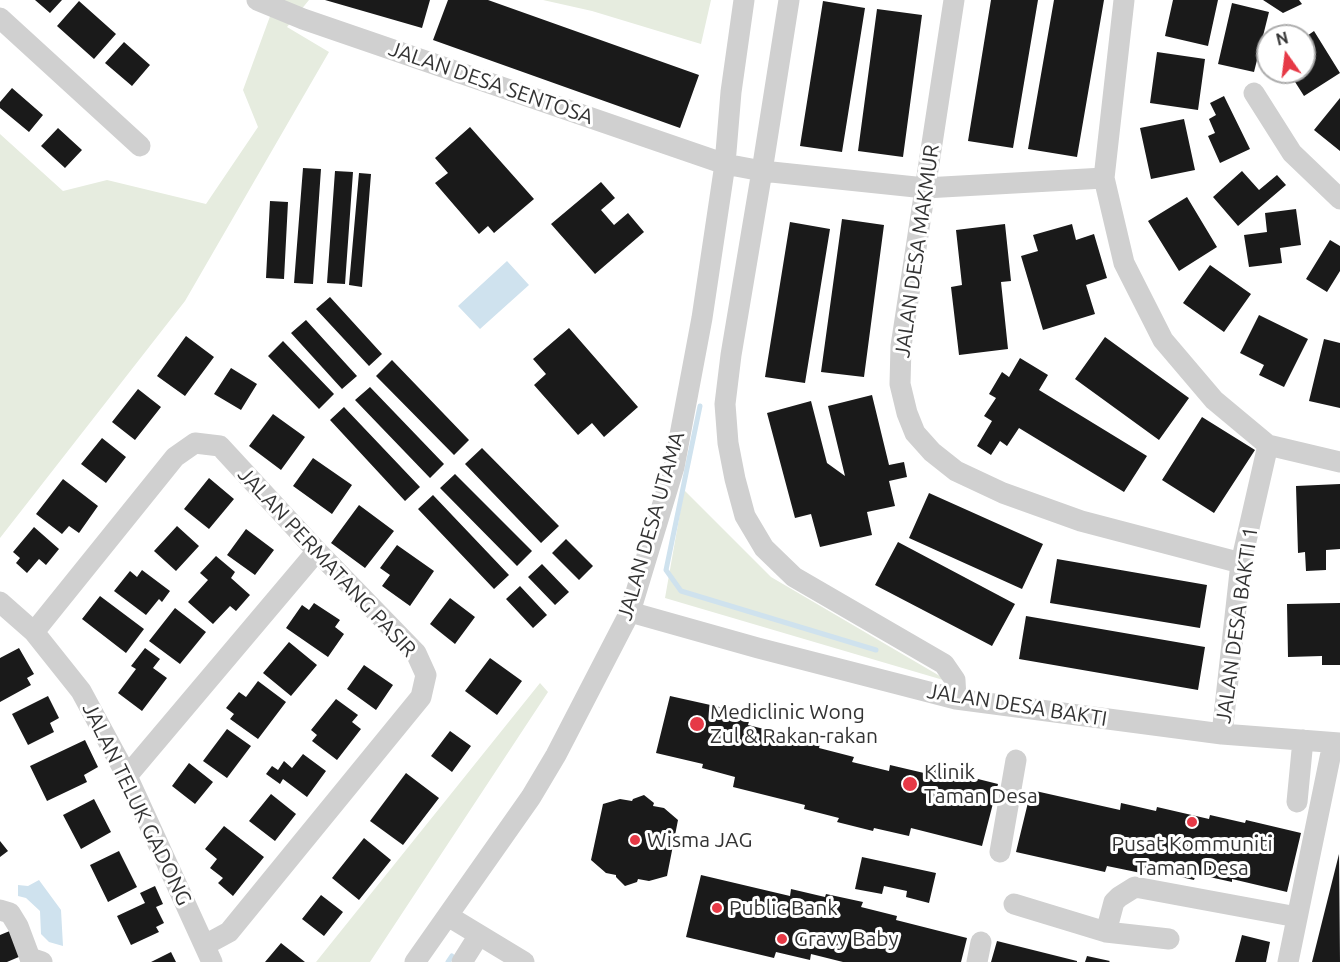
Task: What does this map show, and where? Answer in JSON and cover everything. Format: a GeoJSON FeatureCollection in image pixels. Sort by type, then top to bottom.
{"type":"FeatureCollection","features":[{"type":"Feature","properties":{"kind":"street","name":"JALAN DESA SENTOSA"},"geometry":{"type":"LineString","coordinates":[[257,0],[303,19],[725,164],[762,171],[926,188],[1104,178]]}},
{"type":"Feature","properties":{"kind":"street","name":"JALAN DESA UTAMA"},"geometry":{"type":"LineString","coordinates":[[415,962],[531,797],[556,755],[630,612],[674,467],[702,318],[725,164],[731,92],[744,0]]}},
{"type":"Feature","properties":{"kind":"street"},"geometry":{"type":"LineString","coordinates":[[789,0],[725,404],[728,443],[735,479],[745,516],[764,548],[794,577],[944,664],[955,680],[956,699]]}},
{"type":"Feature","properties":{"kind":"street","name":"JALAN DESA MAKMUR"},"geometry":{"type":"LineString","coordinates":[[954,0],[900,345],[900,384],[915,433],[932,453],[956,471],[1003,494],[1081,521],[1241,563]]}},
{"type":"Feature","properties":{"kind":"street"},"geometry":{"type":"LineString","coordinates":[[1124,0],[1104,178],[1124,262],[1163,340],[1214,400],[1268,445],[1340,462]]}},
{"type":"Feature","properties":{"kind":"street"},"geometry":{"type":"LineString","coordinates":[[0,18],[140,146]]}},
{"type":"Feature","properties":{"kind":"street"},"geometry":{"type":"LineString","coordinates":[[1254,93],[1292,153],[1340,199]]}},
{"type":"Feature","properties":{"kind":"street","name":"JALAN PERMATANG PASIR"},"geometry":{"type":"LineString","coordinates":[[34,632],[175,456],[195,443],[220,446],[416,653],[426,675],[421,697],[230,932],[209,954]]}},
{"type":"Feature","properties":{"kind":"street","name":"JALAN DESA BAKTI 1"},"geometry":{"type":"LineString","coordinates":[[1222,734],[1241,563],[1268,445]]}},
{"type":"Feature","properties":{"kind":"street"},"geometry":{"type":"LineString","coordinates":[[127,776],[317,551]]}},
{"type":"Feature","properties":{"kind":"street","name":"JALAN TELUK GADONG"},"geometry":{"type":"LineString","coordinates":[[0,602],[34,632],[81,691],[127,776],[209,954]]}},
{"type":"Feature","properties":{"kind":"street","name":"JALAN DESA BAKTI"},"geometry":{"type":"LineString","coordinates":[[630,612],[956,699],[1222,734],[1336,743]]}},
{"type":"Feature","properties":{"kind":"street"},"geometry":{"type":"LineString","coordinates":[[1297,802],[1303,740]]}},
{"type":"Feature","properties":{"kind":"street"},"geometry":{"type":"LineString","coordinates":[[1288,962],[1336,743]]}},
{"type":"Feature","properties":{"kind":"street"},"geometry":{"type":"LineString","coordinates":[[1000,852],[1016,760]]}},
{"type":"Feature","properties":{"kind":"street"},"geometry":{"type":"LineString","coordinates":[[1107,932],[1114,902],[1136,887],[1297,917]]}},
{"type":"Feature","properties":{"kind":"street"},"geometry":{"type":"LineString","coordinates":[[1014,904],[1107,932],[1169,939]]}},
{"type":"Feature","properties":{"kind":"street"},"geometry":{"type":"LineString","coordinates":[[0,910],[10,913],[18,926],[30,958],[42,962]]}},
{"type":"Feature","properties":{"kind":"street"},"geometry":{"type":"LineString","coordinates":[[448,916],[524,962]]}},
{"type":"Feature","properties":{"kind":"street"},"geometry":{"type":"LineString","coordinates":[[462,962],[479,935]]}},
{"type":"Feature","properties":{"kind":"shaded area"},"geometry":{"type":"Polygon","coordinates":[[[276,0],[309,0],[287,27],[329,52],[185,301],[0,538],[0,134],[63,191],[107,180],[206,204],[258,127],[243,90],[276,0]]]}},
{"type":"Feature","properties":{"kind":"shaded area"},"geometry":{"type":"Polygon","coordinates":[[[543,0],[711,0],[701,44],[592,11],[543,0]]]}},
{"type":"Feature","properties":{"kind":"shaded area"},"geometry":{"type":"Polygon","coordinates":[[[684,490],[771,577],[950,682],[665,598],[684,490]]]}},
{"type":"Feature","properties":{"kind":"shaded area"},"geometry":{"type":"Polygon","coordinates":[[[540,683],[548,692],[370,962],[316,962],[540,683]]]}},
{"type":"Feature","properties":{"kind":"water"},"geometry":{"type":"Polygon","coordinates":[[[507,261],[529,285],[480,329],[458,306],[507,261]]]}},
{"type":"Feature","properties":{"kind":"water"},"geometry":{"type":"Polygon","coordinates":[[[39,880],[61,910],[63,946],[49,942],[41,934],[40,911],[26,898],[18,896],[18,885],[28,886],[39,880]]]}},
{"type":"Feature","properties":{"kind":"building"},"geometry":{"type":"Polygon","coordinates":[[[35,0],[62,0],[50,13],[35,0]]]}},
{"type":"Feature","properties":{"kind":"building"},"geometry":{"type":"Polygon","coordinates":[[[325,0],[430,0],[422,28],[325,0]]]}},
{"type":"Feature","properties":{"kind":"building"},"geometry":{"type":"Polygon","coordinates":[[[448,0],[488,0],[699,75],[680,128],[433,40],[448,0]]]}},
{"type":"Feature","properties":{"kind":"building"},"geometry":{"type":"Polygon","coordinates":[[[991,0],[1038,0],[1013,148],[968,141],[991,0]]]}},
{"type":"Feature","properties":{"kind":"building"},"geometry":{"type":"Polygon","coordinates":[[[1054,0],[1104,0],[1077,157],[1028,149],[1054,0]]]}},
{"type":"Feature","properties":{"kind":"building"},"geometry":{"type":"Polygon","coordinates":[[[1173,0],[1218,0],[1208,46],[1165,36],[1173,0]]]}},
{"type":"Feature","properties":{"kind":"building"},"geometry":{"type":"Polygon","coordinates":[[[1263,0],[1299,0],[1302,4],[1283,13],[1263,0]]]}},
{"type":"Feature","properties":{"kind":"building"},"geometry":{"type":"Polygon","coordinates":[[[79,1],[116,34],[94,59],[57,26],[79,1]]]}},
{"type":"Feature","properties":{"kind":"building"},"geometry":{"type":"Polygon","coordinates":[[[823,1],[865,8],[842,152],[800,146],[823,1]]]}},
{"type":"Feature","properties":{"kind":"building"},"geometry":{"type":"Polygon","coordinates":[[[1232,3],[1269,12],[1266,24],[1256,24],[1254,72],[1218,64],[1232,3]]]}},
{"type":"Feature","properties":{"kind":"building"},"geometry":{"type":"Polygon","coordinates":[[[877,9],[922,15],[903,157],[858,151],[877,9]]]}},
{"type":"Feature","properties":{"kind":"building"},"geometry":{"type":"Polygon","coordinates":[[[1316,34],[1340,73],[1304,96],[1296,84],[1316,84],[1316,34]]]}},
{"type":"Feature","properties":{"kind":"building"},"geometry":{"type":"Polygon","coordinates":[[[124,42],[150,65],[132,86],[105,63],[124,42]]]}},
{"type":"Feature","properties":{"kind":"building"},"geometry":{"type":"Polygon","coordinates":[[[1157,52],[1205,59],[1198,110],[1150,103],[1157,52]]]}},
{"type":"Feature","properties":{"kind":"building"},"geometry":{"type":"Polygon","coordinates":[[[12,88],[43,115],[29,132],[0,108],[0,102],[12,88]]]}},
{"type":"Feature","properties":{"kind":"building"},"geometry":{"type":"Polygon","coordinates":[[[1224,96],[1250,149],[1220,163],[1208,136],[1215,133],[1209,119],[1216,115],[1210,103],[1224,96]]]}},
{"type":"Feature","properties":{"kind":"building"},"geometry":{"type":"Polygon","coordinates":[[[1340,98],[1340,151],[1314,130],[1340,98]]]}},
{"type":"Feature","properties":{"kind":"building"},"geometry":{"type":"Polygon","coordinates":[[[1184,119],[1195,170],[1151,179],[1140,128],[1184,119]]]}},
{"type":"Feature","properties":{"kind":"building"},"geometry":{"type":"Polygon","coordinates":[[[470,127],[534,199],[494,233],[488,226],[479,234],[435,183],[448,173],[435,158],[470,127]]]}},
{"type":"Feature","properties":{"kind":"building"},"geometry":{"type":"Polygon","coordinates":[[[58,128],[82,150],[65,168],[41,146],[58,128]]]}},
{"type":"Feature","properties":{"kind":"building"},"geometry":{"type":"Polygon","coordinates":[[[303,168],[321,169],[313,284],[294,283],[303,168]]]}},
{"type":"Feature","properties":{"kind":"building"},"geometry":{"type":"Polygon","coordinates":[[[335,171],[353,172],[345,284],[327,283],[335,171]]]}},
{"type":"Feature","properties":{"kind":"building"},"geometry":{"type":"Polygon","coordinates":[[[1242,171],[1259,190],[1277,175],[1286,185],[1238,226],[1213,197],[1242,171]]]}},
{"type":"Feature","properties":{"kind":"building"},"geometry":{"type":"Polygon","coordinates":[[[359,173],[371,174],[362,287],[349,285],[359,173]]]}},
{"type":"Feature","properties":{"kind":"building"},"geometry":{"type":"Polygon","coordinates":[[[601,182],[615,198],[601,210],[614,225],[628,213],[644,232],[595,274],[551,224],[601,182]]]}},
{"type":"Feature","properties":{"kind":"building"},"geometry":{"type":"Polygon","coordinates":[[[1187,197],[1217,247],[1179,271],[1148,221],[1187,197]]]}},
{"type":"Feature","properties":{"kind":"building"},"geometry":{"type":"Polygon","coordinates":[[[270,201],[288,202],[284,279],[266,278],[270,201]]]}},
{"type":"Feature","properties":{"kind":"building"},"geometry":{"type":"Polygon","coordinates":[[[1296,209],[1301,245],[1280,248],[1282,263],[1249,267],[1244,235],[1267,232],[1265,213],[1296,209]]]}},
{"type":"Feature","properties":{"kind":"building"},"geometry":{"type":"Polygon","coordinates":[[[842,219],[884,225],[864,377],[821,372],[842,219]]]}},
{"type":"Feature","properties":{"kind":"building"},"geometry":{"type":"Polygon","coordinates":[[[790,222],[830,229],[805,383],[765,377],[790,222]]]}},
{"type":"Feature","properties":{"kind":"building"},"geometry":{"type":"Polygon","coordinates":[[[1005,224],[1011,281],[1001,282],[1008,349],[959,355],[951,287],[962,285],[956,230],[1005,224]]]}},
{"type":"Feature","properties":{"kind":"building"},"geometry":{"type":"Polygon","coordinates":[[[1072,224],[1076,240],[1094,234],[1107,278],[1086,285],[1095,314],[1043,330],[1021,256],[1038,251],[1033,235],[1072,224]]]}},
{"type":"Feature","properties":{"kind":"building"},"geometry":{"type":"Polygon","coordinates":[[[1330,240],[1340,246],[1340,271],[1327,292],[1306,279],[1330,240]]]}},
{"type":"Feature","properties":{"kind":"building"},"geometry":{"type":"Polygon","coordinates":[[[1210,265],[1251,294],[1224,332],[1183,303],[1210,265]]]}},
{"type":"Feature","properties":{"kind":"building"},"geometry":{"type":"Polygon","coordinates":[[[330,297],[382,354],[369,366],[316,309],[330,297]]]}},
{"type":"Feature","properties":{"kind":"building"},"geometry":{"type":"Polygon","coordinates":[[[1259,315],[1308,339],[1284,387],[1259,375],[1264,365],[1240,353],[1259,315]]]}},
{"type":"Feature","properties":{"kind":"building"},"geometry":{"type":"Polygon","coordinates":[[[306,320],[357,376],[342,389],[291,333],[306,320]]]}},
{"type":"Feature","properties":{"kind":"building"},"geometry":{"type":"Polygon","coordinates":[[[569,328],[638,407],[604,437],[592,423],[578,435],[534,385],[546,374],[533,359],[569,328]]]}},
{"type":"Feature","properties":{"kind":"building"},"geometry":{"type":"Polygon","coordinates":[[[186,336],[214,357],[185,396],[157,376],[186,336]]]}},
{"type":"Feature","properties":{"kind":"building"},"geometry":{"type":"Polygon","coordinates":[[[1105,337],[1189,398],[1159,440],[1075,379],[1105,337]]]}},
{"type":"Feature","properties":{"kind":"building"},"geometry":{"type":"Polygon","coordinates":[[[1324,339],[1340,343],[1340,408],[1309,401],[1324,339]]]}},
{"type":"Feature","properties":{"kind":"building"},"geometry":{"type":"Polygon","coordinates":[[[283,341],[334,394],[319,409],[268,356],[283,341]]]}},
{"type":"Feature","properties":{"kind":"building"},"geometry":{"type":"Polygon","coordinates":[[[1020,358],[1048,375],[1039,390],[1147,456],[1124,492],[1019,428],[1007,446],[1000,441],[991,455],[977,446],[992,421],[984,416],[996,398],[989,394],[1002,372],[1009,377],[1020,358]]]}},
{"type":"Feature","properties":{"kind":"building"},"geometry":{"type":"Polygon","coordinates":[[[392,360],[469,440],[454,455],[376,376],[392,360]]]}},
{"type":"Feature","properties":{"kind":"building"},"geometry":{"type":"Polygon","coordinates":[[[231,368],[257,384],[241,410],[214,394],[231,368]]]}},
{"type":"Feature","properties":{"kind":"building"},"geometry":{"type":"Polygon","coordinates":[[[370,387],[444,464],[430,478],[355,400],[370,387]]]}},
{"type":"Feature","properties":{"kind":"building"},"geometry":{"type":"Polygon","coordinates":[[[138,389],[161,407],[135,440],[112,422],[138,389]]]}},
{"type":"Feature","properties":{"kind":"building"},"geometry":{"type":"Polygon","coordinates":[[[872,395],[889,465],[904,462],[907,477],[889,481],[895,506],[867,512],[872,535],[820,547],[811,514],[795,518],[767,413],[811,401],[827,463],[845,476],[828,406],[872,395]]]}},
{"type":"Feature","properties":{"kind":"building"},"geometry":{"type":"Polygon","coordinates":[[[344,407],[420,487],[405,501],[330,420],[344,407]]]}},
{"type":"Feature","properties":{"kind":"building"},"geometry":{"type":"Polygon","coordinates":[[[273,414],[305,437],[281,470],[249,446],[273,414]]]}},
{"type":"Feature","properties":{"kind":"building"},"geometry":{"type":"Polygon","coordinates":[[[1202,417],[1255,450],[1214,513],[1162,480],[1202,417]]]}},
{"type":"Feature","properties":{"kind":"building"},"geometry":{"type":"Polygon","coordinates":[[[102,438],[126,457],[106,483],[81,464],[102,438]]]}},
{"type":"Feature","properties":{"kind":"building"},"geometry":{"type":"Polygon","coordinates":[[[482,448],[559,526],[541,543],[465,464],[482,448]]]}},
{"type":"Feature","properties":{"kind":"building"},"geometry":{"type":"Polygon","coordinates":[[[313,458],[352,485],[332,514],[293,486],[313,458]]]}},
{"type":"Feature","properties":{"kind":"building"},"geometry":{"type":"Polygon","coordinates":[[[455,474],[532,551],[517,566],[440,488],[455,474]]]}},
{"type":"Feature","properties":{"kind":"building"},"geometry":{"type":"Polygon","coordinates":[[[209,478],[234,499],[209,529],[184,509],[209,478]]]}},
{"type":"Feature","properties":{"kind":"building"},"geometry":{"type":"Polygon","coordinates":[[[63,479],[98,506],[79,533],[69,526],[62,534],[36,514],[63,479]]]}},
{"type":"Feature","properties":{"kind":"building"},"geometry":{"type":"Polygon","coordinates":[[[1340,484],[1340,549],[1326,550],[1326,570],[1306,571],[1305,552],[1298,553],[1296,486],[1340,484]]]}},
{"type":"Feature","properties":{"kind":"building"},"geometry":{"type":"Polygon","coordinates":[[[929,493],[1043,544],[1022,589],[909,538],[929,493]]]}},
{"type":"Feature","properties":{"kind":"building"},"geometry":{"type":"Polygon","coordinates":[[[433,495],[509,575],[494,589],[418,509],[433,495]]]}},
{"type":"Feature","properties":{"kind":"building"},"geometry":{"type":"Polygon","coordinates":[[[359,505],[394,531],[365,568],[331,543],[359,505]]]}},
{"type":"Feature","properties":{"kind":"building"},"geometry":{"type":"Polygon","coordinates":[[[177,526],[199,546],[176,571],[154,551],[177,526]]]}},
{"type":"Feature","properties":{"kind":"building"},"geometry":{"type":"Polygon","coordinates":[[[34,527],[59,549],[46,565],[39,559],[27,573],[16,563],[20,558],[13,552],[34,527]]]}},
{"type":"Feature","properties":{"kind":"building"},"geometry":{"type":"Polygon","coordinates":[[[246,529],[274,550],[255,575],[227,555],[246,529]]]}},
{"type":"Feature","properties":{"kind":"building"},"geometry":{"type":"Polygon","coordinates":[[[566,539],[593,566],[579,580],[552,553],[566,539]]]}},
{"type":"Feature","properties":{"kind":"building"},"geometry":{"type":"Polygon","coordinates":[[[898,542],[1015,604],[992,646],[875,585],[898,542]]]}},
{"type":"Feature","properties":{"kind":"building"},"geometry":{"type":"Polygon","coordinates":[[[397,545],[434,571],[410,606],[382,586],[390,575],[380,568],[397,545]]]}},
{"type":"Feature","properties":{"kind":"building"},"geometry":{"type":"Polygon","coordinates":[[[216,556],[235,572],[231,578],[250,595],[236,611],[230,606],[213,624],[188,602],[208,580],[200,573],[216,556]]]}},
{"type":"Feature","properties":{"kind":"building"},"geometry":{"type":"Polygon","coordinates":[[[1057,559],[1207,585],[1200,628],[1050,603],[1057,559]]]}},
{"type":"Feature","properties":{"kind":"building"},"geometry":{"type":"Polygon","coordinates":[[[542,564],[569,592],[555,605],[528,577],[542,564]]]}},
{"type":"Feature","properties":{"kind":"building"},"geometry":{"type":"Polygon","coordinates":[[[142,570],[170,591],[162,602],[159,599],[146,615],[114,591],[130,571],[137,577],[142,570]]]}},
{"type":"Feature","properties":{"kind":"building"},"geometry":{"type":"Polygon","coordinates":[[[520,586],[547,615],[533,628],[506,599],[520,586]]]}},
{"type":"Feature","properties":{"kind":"building"},"geometry":{"type":"Polygon","coordinates":[[[100,596],[144,629],[126,653],[82,619],[100,596]]]}},
{"type":"Feature","properties":{"kind":"building"},"geometry":{"type":"Polygon","coordinates":[[[450,598],[475,617],[455,644],[430,624],[450,598]]]}},
{"type":"Feature","properties":{"kind":"building"},"geometry":{"type":"Polygon","coordinates":[[[314,603],[340,620],[335,627],[344,634],[328,657],[286,628],[302,605],[309,610],[314,603]]]}},
{"type":"Feature","properties":{"kind":"building"},"geometry":{"type":"Polygon","coordinates":[[[1340,603],[1340,665],[1322,665],[1322,656],[1288,657],[1287,604],[1340,603]]]}},
{"type":"Feature","properties":{"kind":"building"},"geometry":{"type":"Polygon","coordinates":[[[175,608],[206,632],[180,664],[149,641],[175,608]]]}},
{"type":"Feature","properties":{"kind":"building"},"geometry":{"type":"Polygon","coordinates":[[[1026,616],[1205,647],[1198,690],[1019,659],[1026,616]]]}},
{"type":"Feature","properties":{"kind":"building"},"geometry":{"type":"Polygon","coordinates":[[[289,642],[317,665],[291,696],[263,673],[289,642]]]}},
{"type":"Feature","properties":{"kind":"building"},"geometry":{"type":"Polygon","coordinates":[[[19,648],[34,674],[27,678],[31,685],[0,702],[0,658],[19,648]]]}},
{"type":"Feature","properties":{"kind":"building"},"geometry":{"type":"Polygon","coordinates":[[[145,648],[160,659],[153,668],[167,678],[142,711],[118,693],[136,669],[131,666],[145,648]]]}},
{"type":"Feature","properties":{"kind":"building"},"geometry":{"type":"Polygon","coordinates":[[[490,658],[522,681],[497,715],[465,691],[490,658]]]}},
{"type":"Feature","properties":{"kind":"building"},"geometry":{"type":"Polygon","coordinates":[[[364,665],[393,685],[376,710],[347,689],[364,665]]]}},
{"type":"Feature","properties":{"kind":"building"},"geometry":{"type":"Polygon","coordinates":[[[258,681],[286,702],[258,739],[230,719],[234,714],[226,708],[239,692],[246,697],[258,681]]]}},
{"type":"Feature","properties":{"kind":"building"},"geometry":{"type":"Polygon","coordinates":[[[48,696],[59,718],[50,723],[54,732],[28,745],[12,714],[48,696]]]}},
{"type":"Feature","properties":{"kind":"building"},"geometry":{"type":"Polygon","coordinates":[[[670,696],[751,714],[748,725],[820,743],[819,748],[854,757],[852,762],[889,771],[890,765],[924,773],[926,766],[998,784],[982,846],[911,828],[909,836],[874,828],[873,831],[837,822],[839,818],[804,809],[805,805],[733,787],[735,777],[702,768],[703,764],[656,753],[670,696]]]}},
{"type":"Feature","properties":{"kind":"building"},"geometry":{"type":"Polygon","coordinates":[[[336,699],[358,715],[352,722],[361,729],[337,760],[312,741],[317,735],[311,730],[336,699]]]}},
{"type":"Feature","properties":{"kind":"building"},"geometry":{"type":"Polygon","coordinates":[[[227,729],[251,746],[227,778],[203,761],[227,729]]]}},
{"type":"Feature","properties":{"kind":"building"},"geometry":{"type":"Polygon","coordinates":[[[450,731],[471,746],[452,772],[431,756],[450,731]]]}},
{"type":"Feature","properties":{"kind":"building"},"geometry":{"type":"Polygon","coordinates":[[[85,740],[98,767],[84,775],[87,782],[47,801],[30,766],[85,740]]]}},
{"type":"Feature","properties":{"kind":"building"},"geometry":{"type":"Polygon","coordinates":[[[303,754],[326,771],[307,797],[283,779],[280,784],[266,774],[272,766],[278,770],[284,761],[292,768],[303,754]]]}},
{"type":"Feature","properties":{"kind":"building"},"geometry":{"type":"Polygon","coordinates":[[[189,763],[213,782],[195,804],[172,786],[189,763]]]}},
{"type":"Feature","properties":{"kind":"building"},"geometry":{"type":"Polygon","coordinates":[[[406,773],[439,798],[403,845],[370,821],[406,773]]]}},
{"type":"Feature","properties":{"kind":"building"},"geometry":{"type":"Polygon","coordinates":[[[1031,790],[1120,810],[1121,803],[1156,811],[1157,807],[1209,819],[1210,815],[1245,823],[1246,820],[1301,833],[1287,892],[1232,879],[1232,882],[1196,874],[1194,880],[1142,868],[1141,873],[1107,866],[1105,872],[1016,852],[1031,790]]]}},
{"type":"Feature","properties":{"kind":"building"},"geometry":{"type":"Polygon","coordinates":[[[271,794],[296,814],[275,841],[249,821],[271,794]]]}},
{"type":"Feature","properties":{"kind":"building","name":"Wisma JAG"},"geometry":{"type":"Polygon","coordinates":[[[644,795],[654,803],[653,806],[664,808],[678,820],[667,876],[649,881],[638,879],[637,882],[625,886],[616,875],[606,873],[591,860],[603,804],[620,799],[632,801],[644,795]]]}},
{"type":"Feature","properties":{"kind":"building"},"geometry":{"type":"Polygon","coordinates":[[[94,799],[111,832],[81,849],[63,815],[94,799]]]}},
{"type":"Feature","properties":{"kind":"building"},"geometry":{"type":"Polygon","coordinates":[[[224,826],[264,857],[233,896],[218,883],[223,878],[210,868],[217,859],[205,849],[224,826]]]}},
{"type":"Feature","properties":{"kind":"building"},"geometry":{"type":"Polygon","coordinates":[[[364,838],[391,860],[359,900],[332,878],[364,838]]]}},
{"type":"Feature","properties":{"kind":"building"},"geometry":{"type":"Polygon","coordinates":[[[0,841],[8,851],[0,857],[0,841]]]}},
{"type":"Feature","properties":{"kind":"building"},"geometry":{"type":"Polygon","coordinates":[[[119,851],[137,887],[108,902],[90,865],[119,851]]]}},
{"type":"Feature","properties":{"kind":"building"},"geometry":{"type":"Polygon","coordinates":[[[1339,854],[1340,962],[1312,962],[1339,854]]]}},
{"type":"Feature","properties":{"kind":"building"},"geometry":{"type":"Polygon","coordinates":[[[862,857],[936,873],[929,903],[906,897],[907,891],[884,886],[882,894],[855,889],[862,857]]]}},
{"type":"Feature","properties":{"kind":"building"},"geometry":{"type":"Polygon","coordinates":[[[701,875],[790,896],[791,889],[825,897],[826,894],[863,902],[861,907],[897,916],[896,920],[967,938],[961,962],[843,962],[811,954],[810,960],[776,952],[774,958],[686,937],[701,875]]]}},
{"type":"Feature","properties":{"kind":"building"},"geometry":{"type":"Polygon","coordinates":[[[155,886],[163,904],[156,907],[164,923],[156,927],[159,932],[131,945],[117,916],[145,903],[140,893],[155,886]]]}},
{"type":"Feature","properties":{"kind":"building"},"geometry":{"type":"Polygon","coordinates":[[[321,895],[343,912],[324,936],[302,919],[321,895]]]}},
{"type":"Feature","properties":{"kind":"building"},"geometry":{"type":"Polygon","coordinates":[[[17,928],[28,953],[7,962],[0,962],[0,935],[17,928]]]}},
{"type":"Feature","properties":{"kind":"building"},"geometry":{"type":"Polygon","coordinates":[[[1242,935],[1270,942],[1266,962],[1235,962],[1242,935]]]}},
{"type":"Feature","properties":{"kind":"building"},"geometry":{"type":"Polygon","coordinates":[[[997,941],[1077,961],[1077,962],[991,962],[997,941]]]}},
{"type":"Feature","properties":{"kind":"building"},"geometry":{"type":"Polygon","coordinates":[[[281,943],[305,962],[265,962],[281,943]]]}},
{"type":"Feature","properties":{"kind":"building"},"geometry":{"type":"Polygon","coordinates":[[[171,952],[176,962],[151,962],[171,952]]]}},
{"type":"Feature","properties":{"kind":"building"},"geometry":{"type":"Polygon","coordinates":[[[1087,956],[1110,961],[1085,962],[1087,956]]]}},
{"type":"Feature","properties":{"kind":"waterway"},"geometry":{"type":"LineString","coordinates":[[700,406],[666,570],[681,591],[876,650]]}},
{"type":"Feature","properties":{"kind":"waterway"},"geometry":{"type":"LineString","coordinates":[[448,962],[452,956]]}},
{"type":"Feature","properties":{"kind":"place","name":"Mediclinic Wong Zul & Rakan-rakan"},"geometry":{"type":"Point","coordinates":[697,724]}},
{"type":"Feature","properties":{"kind":"place","name":"Klinik Taman Desa"},"geometry":{"type":"Point","coordinates":[910,784]}},
{"type":"Feature","properties":{"kind":"place","name":"Pusat Kommuniti Taman Desa"},"geometry":{"type":"Point","coordinates":[1192,822]}},
{"type":"Feature","properties":{"kind":"place","name":"Wisma JAG"},"geometry":{"type":"Point","coordinates":[635,840]}},
{"type":"Feature","properties":{"kind":"place","name":"Public Bank"},"geometry":{"type":"Point","coordinates":[717,908]}},
{"type":"Feature","properties":{"kind":"place","name":"Gravy Baby"},"geometry":{"type":"Point","coordinates":[782,939]}}]}
